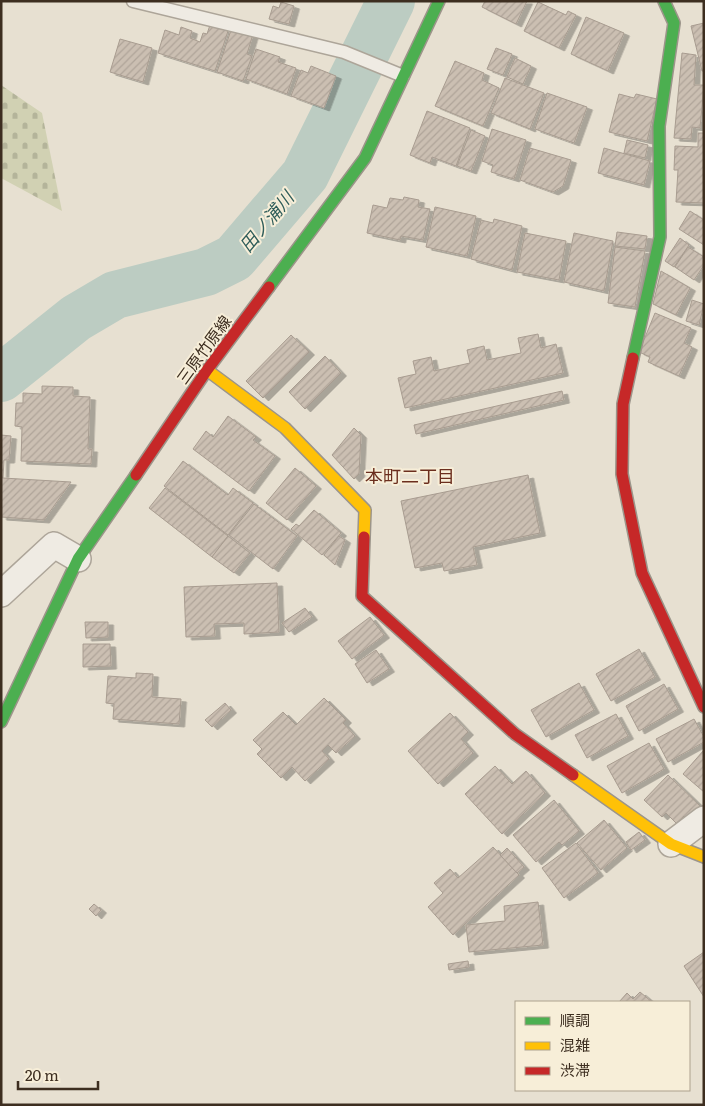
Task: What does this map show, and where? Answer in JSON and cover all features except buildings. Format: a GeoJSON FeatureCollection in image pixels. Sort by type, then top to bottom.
{"type":"FeatureCollection","features":[{"type":"Feature","properties":{"kind":"street","name":"三原竹原線"},"geometry":{"type":"LineString","coordinates":[[1,722],[78,559],[207,370],[364,158],[439,1]]}},
{"type":"Feature","properties":{"kind":"street"},"geometry":{"type":"LineString","coordinates":[[664,1],[674,23],[659,126],[660,237],[623,404],[622,474],[642,573],[704,707]]}},
{"type":"Feature","properties":{"kind":"street"},"geometry":{"type":"LineString","coordinates":[[207,370],[285,428],[365,510],[362,596],[515,734],[671,844],[702,858],[704,857]]}},
{"type":"Feature","properties":{"kind":"street"},"geometry":{"type":"LineString","coordinates":[[1,594],[54,545],[78,559]]}},
{"type":"Feature","properties":{"kind":"street"},"geometry":{"type":"LineString","coordinates":[[671,844],[704,819]]}},
{"type":"Feature","properties":{"kind":"lane"},"geometry":{"type":"LineString","coordinates":[[133,1],[344,52],[403,76]]}},
{"type":"Feature","properties":{"kind":"green space"},"geometry":{"type":"Polygon","coordinates":[[[1,85],[42,113],[62,211],[1,178],[1,85]]]}},
{"type":"Feature","properties":{"kind":"waterway","name":"田ノ浦川"},"geometry":{"type":"LineString","coordinates":[[1,378],[76,318],[115,295],[206,272],[234,258],[305,175],[391,1]]}},
{"type":"Feature","properties":{"kind":"traffic: fast"},"geometry":{"type":"LineString","coordinates":[[269,287],[365,158],[439,1]]}},
{"type":"Feature","properties":{"kind":"traffic: fast"},"geometry":{"type":"LineString","coordinates":[[633,358],[660,237],[659,126],[674,23],[664,1]]}},
{"type":"Feature","properties":{"kind":"traffic: fast"},"geometry":{"type":"LineString","coordinates":[[1,722],[78,559],[136,475]]}},
{"type":"Feature","properties":{"kind":"traffic: slow"},"geometry":{"type":"LineString","coordinates":[[207,370],[285,428],[365,510],[364,537]]}},
{"type":"Feature","properties":{"kind":"traffic: slow"},"geometry":{"type":"LineString","coordinates":[[573,775],[671,844],[704,857]]}},
{"type":"Feature","properties":{"kind":"traffic: jam"},"geometry":{"type":"LineString","coordinates":[[136,475],[207,370],[269,287]]}},
{"type":"Feature","properties":{"kind":"traffic: jam"},"geometry":{"type":"LineString","coordinates":[[633,358],[623,404],[622,474],[642,573],[704,707]]}},
{"type":"Feature","properties":{"kind":"traffic: jam"},"geometry":{"type":"LineString","coordinates":[[364,537],[362,596],[515,734],[573,775]]}},
{"type":"Feature","properties":{"kind":"district","name":"本町二丁目"},"geometry":{"type":"Point","coordinates":[410,475]}}]}
